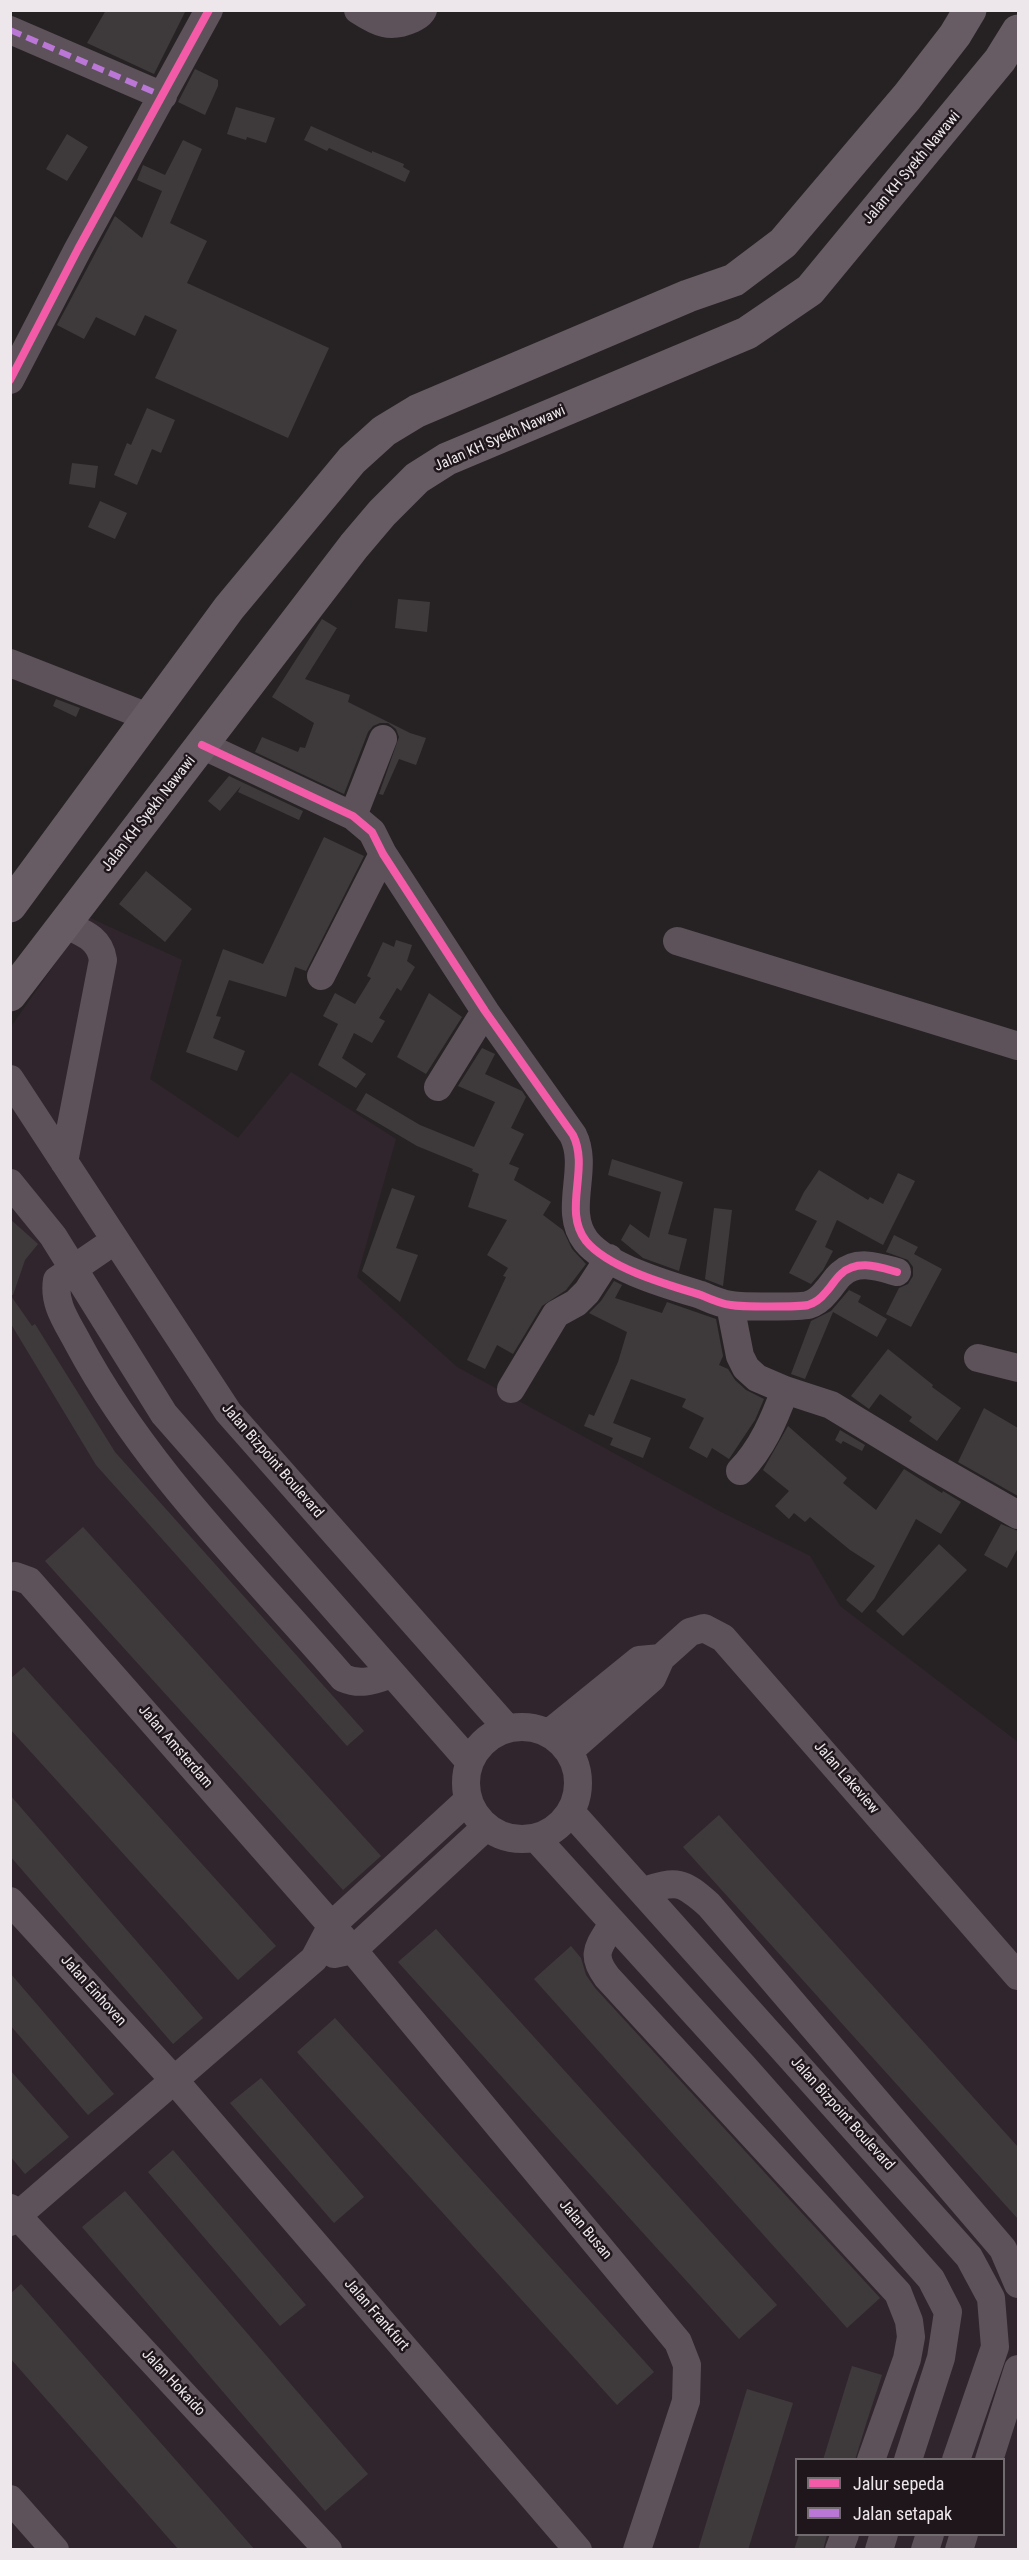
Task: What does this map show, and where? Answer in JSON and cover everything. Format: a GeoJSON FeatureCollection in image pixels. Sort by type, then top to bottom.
{"type":"FeatureCollection","features":[{"type":"Feature","properties":{"kind":"main road"},"geometry":{"type":"LineString","coordinates":[[10,906],[229,608],[352,460],[384,431],[417,411],[688,296],[735,280],[783,243],[907,97],[955,35],[970,10]]}},
{"type":"Feature","properties":{"kind":"main road","name":"Jalan KH Syekh Nawawi"},"geometry":{"type":"LineString","coordinates":[[10,995],[354,546],[382,513],[417,478],[447,459],[747,333],[810,290],[986,78],[1018,31]]}},
{"type":"Feature","properties":{"kind":"main road"},"geometry":{"type":"LineString","coordinates":[[783,243],[810,290]]}},
{"type":"Feature","properties":{"kind":"street"},"geometry":{"type":"LineString","coordinates":[[14,363],[209,10]]}},
{"type":"Feature","properties":{"kind":"street"},"geometry":{"type":"LineString","coordinates":[[358,10],[374,20],[397,26],[420,15],[423,10]]}},
{"type":"Feature","properties":{"kind":"street"},"geometry":{"type":"LineString","coordinates":[[10,30],[163,96]]}},
{"type":"Feature","properties":{"kind":"street"},"geometry":{"type":"LineString","coordinates":[[10,663],[148,717]]}},
{"type":"Feature","properties":{"kind":"street"},"geometry":{"type":"LineString","coordinates":[[352,816],[383,739]]}},
{"type":"Feature","properties":{"kind":"street"},"geometry":{"type":"LineString","coordinates":[[202,745],[352,816],[372,832],[383,854],[485,1011],[573,1135],[580,1148],[575,1205],[577,1221],[586,1240],[609,1258],[662,1282],[730,1305],[808,1305],[820,1298],[841,1273],[854,1266],[870,1264],[897,1272]]}},
{"type":"Feature","properties":{"kind":"street"},"geometry":{"type":"LineString","coordinates":[[321,976],[383,854]]}},
{"type":"Feature","properties":{"kind":"street"},"geometry":{"type":"LineString","coordinates":[[64,924],[97,942],[102,950],[103,960],[64,1162]]}},
{"type":"Feature","properties":{"kind":"street"},"geometry":{"type":"LineString","coordinates":[[677,941],[1018,1046]]}},
{"type":"Feature","properties":{"kind":"street"},"geometry":{"type":"LineString","coordinates":[[438,1087],[485,1011]]}},
{"type":"Feature","properties":{"kind":"street","name":"Jalan Bizpoint Boulevard"},"geometry":{"type":"LineString","coordinates":[[10,1079],[228,1412],[507,1728]]}},
{"type":"Feature","properties":{"kind":"street"},"geometry":{"type":"LineString","coordinates":[[10,1183],[53,1236],[164,1414],[469,1761]]}},
{"type":"Feature","properties":{"kind":"street"},"geometry":{"type":"LineString","coordinates":[[114,1241],[57,1280],[55,1292],[57,1304],[88,1362],[132,1430],[188,1501],[344,1678],[366,1683],[392,1674]]}},
{"type":"Feature","properties":{"kind":"street"},"geometry":{"type":"LineString","coordinates":[[512,1389],[556,1314],[576,1303],[587,1292],[609,1258]]}},
{"type":"Feature","properties":{"kind":"street"},"geometry":{"type":"LineString","coordinates":[[730,1305],[740,1356],[746,1368],[757,1378],[831,1405],[1018,1515]]}},
{"type":"Feature","properties":{"kind":"street"},"geometry":{"type":"LineString","coordinates":[[978,1358],[1018,1368]]}},
{"type":"Feature","properties":{"kind":"street"},"geometry":{"type":"LineString","coordinates":[[740,1472],[754,1456],[774,1420],[785,1390]]}},
{"type":"Feature","properties":{"kind":"street","name":"Jalan Amsterdam"},"geometry":{"type":"LineString","coordinates":[[13,1576],[29,1581],[353,1950]]}},
{"type":"Feature","properties":{"kind":"street","name":"Jalan Lakeview"},"geometry":{"type":"LineString","coordinates":[[559,1742],[639,1660],[661,1658],[690,1632],[704,1628],[723,1638],[1018,1976]]}},
{"type":"Feature","properties":{"kind":"street"},"geometry":{"type":"LineString","coordinates":[[528,1726],[559,1742],[578,1771],[578,1792],[571,1812],[556,1828],[536,1838],[518,1840],[501,1836],[486,1827],[475,1815],[468,1801],[464,1781],[469,1761],[484,1740],[507,1728],[528,1726]]}},
{"type":"Feature","properties":{"kind":"street"},"geometry":{"type":"LineString","coordinates":[[13,2216],[175,2081],[314,1959],[332,1925],[468,1801]]}},
{"type":"Feature","properties":{"kind":"street","name":"Jalan Bizpoint Boulevard"},"geometry":{"type":"LineString","coordinates":[[571,1812],[969,2257],[991,2298],[995,2347],[957,2458]]}},
{"type":"Feature","properties":{"kind":"street"},"geometry":{"type":"LineString","coordinates":[[314,1959],[353,1950],[486,1827]]}},
{"type":"Feature","properties":{"kind":"street"},"geometry":{"type":"LineString","coordinates":[[536,1838],[743,2066],[931,2279],[948,2312],[941,2358],[909,2458]]}},
{"type":"Feature","properties":{"kind":"street"},"geometry":{"type":"LineString","coordinates":[[644,1892],[671,1882],[693,1891],[709,1905],[1003,2249],[1018,2284]]}},
{"type":"Feature","properties":{"kind":"street","name":"Jalan Einhoven"},"geometry":{"type":"LineString","coordinates":[[10,1901],[175,2081]]}},
{"type":"Feature","properties":{"kind":"street"},"geometry":{"type":"LineString","coordinates":[[613,1923],[596,1954],[598,1966],[606,1977],[898,2293],[909,2320],[911,2337],[907,2359],[872,2458]]}},
{"type":"Feature","properties":{"kind":"street","name":"Jalan Busan"},"geometry":{"type":"LineString","coordinates":[[353,1950],[678,2342],[687,2365],[686,2401],[638,2550]]}},
{"type":"Feature","properties":{"kind":"street","name":"Jalan Frankfurt"},"geometry":{"type":"LineString","coordinates":[[175,2081],[578,2550]]}},
{"type":"Feature","properties":{"kind":"street","name":"Jalan Hokaido"},"geometry":{"type":"LineString","coordinates":[[13,2216],[328,2550]]}},
{"type":"Feature","properties":{"kind":"street"},"geometry":{"type":"LineString","coordinates":[[990,2458],[1018,2369]]}},
{"type":"Feature","properties":{"kind":"street"},"geometry":{"type":"LineString","coordinates":[[10,2499],[55,2550]]}},
{"type":"Feature","properties":{"kind":"street"},"geometry":{"type":"LineString","coordinates":[[839,2550],[845,2536]]}},
{"type":"Feature","properties":{"kind":"shaded area"},"geometry":{"type":"Polygon","coordinates":[[[88,917],[182,960],[150,1079],[238,1138],[291,1072],[396,1139],[357,1277],[457,1367],[721,1512],[810,1556],[840,1606],[1018,1742],[1018,2549],[11,2549],[10,1028],[88,917]]]}},
{"type":"Feature","properties":{"kind":"building"},"geometry":{"type":"Polygon","coordinates":[[[106,10],[186,10],[154,74],[87,43],[106,10]]]}},
{"type":"Feature","properties":{"kind":"building"},"geometry":{"type":"Polygon","coordinates":[[[195,69],[218,80],[218,86],[205,115],[178,102],[195,69]]]}},
{"type":"Feature","properties":{"kind":"building"},"geometry":{"type":"Polygon","coordinates":[[[236,107],[275,118],[266,143],[227,134],[236,107]]]}},
{"type":"Feature","properties":{"kind":"building"},"geometry":{"type":"Polygon","coordinates":[[[311,126],[372,153],[372,151],[404,164],[403,167],[410,171],[405,182],[329,148],[327,151],[304,140],[311,126]]]}},
{"type":"Feature","properties":{"kind":"building"},"geometry":{"type":"Polygon","coordinates":[[[67,134],[88,147],[67,181],[46,169],[67,134]]]}},
{"type":"Feature","properties":{"kind":"building"},"geometry":{"type":"Polygon","coordinates":[[[183,140],[202,149],[170,223],[207,241],[187,283],[329,348],[288,438],[155,378],[177,330],[145,315],[135,336],[96,317],[84,339],[57,325],[115,216],[142,238],[162,191],[137,180],[143,165],[165,175],[183,140]]]}},
{"type":"Feature","properties":{"kind":"building"},"geometry":{"type":"Polygon","coordinates":[[[147,408],[175,420],[161,453],[152,449],[137,485],[114,475],[127,443],[131,445],[147,408]]]}},
{"type":"Feature","properties":{"kind":"building"},"geometry":{"type":"Polygon","coordinates":[[[72,463],[98,466],[95,488],[69,484],[72,463]]]}},
{"type":"Feature","properties":{"kind":"building"},"geometry":{"type":"Polygon","coordinates":[[[100,501],[127,513],[115,539],[88,527],[100,501]]]}},
{"type":"Feature","properties":{"kind":"building"},"geometry":{"type":"Polygon","coordinates":[[[398,599],[430,602],[427,632],[395,628],[398,599]]]}},
{"type":"Feature","properties":{"kind":"building"},"geometry":{"type":"Polygon","coordinates":[[[322,619],[337,628],[305,679],[350,695],[348,702],[410,733],[426,738],[416,765],[399,759],[383,795],[379,794],[399,737],[396,729],[388,723],[373,726],[368,732],[344,794],[255,752],[262,737],[298,752],[300,747],[305,748],[314,723],[272,697],[322,619]]]}},
{"type":"Feature","properties":{"kind":"building"},"geometry":{"type":"Polygon","coordinates":[[[56,699],[80,708],[76,717],[53,706],[56,699]]]}},
{"type":"Feature","properties":{"kind":"building"},"geometry":{"type":"Polygon","coordinates":[[[229,776],[303,811],[299,820],[238,792],[241,786],[220,811],[208,801],[229,776]]]}},
{"type":"Feature","properties":{"kind":"building"},"geometry":{"type":"Polygon","coordinates":[[[324,837],[364,856],[306,971],[295,967],[286,997],[229,980],[216,1016],[221,1017],[213,1038],[245,1051],[237,1071],[186,1052],[223,949],[263,964],[324,837]]]}},
{"type":"Feature","properties":{"kind":"building"},"geometry":{"type":"Polygon","coordinates":[[[146,871],[192,909],[165,942],[119,904],[146,871]]]}},
{"type":"Feature","properties":{"kind":"building"},"geometry":{"type":"Polygon","coordinates":[[[396,940],[412,945],[407,961],[415,967],[401,991],[397,988],[379,1018],[385,1021],[372,1043],[354,1033],[342,1058],[366,1074],[356,1088],[318,1065],[338,1024],[323,1016],[335,993],[355,1004],[371,978],[367,976],[383,942],[394,947],[396,940]]]}},
{"type":"Feature","properties":{"kind":"building"},"geometry":{"type":"Polygon","coordinates":[[[429,993],[462,1017],[426,1074],[397,1057],[429,993]]]}},
{"type":"Feature","properties":{"kind":"building"},"geometry":{"type":"Polygon","coordinates":[[[482,1048],[495,1054],[485,1074],[522,1091],[526,1097],[511,1128],[524,1134],[509,1164],[519,1168],[514,1180],[551,1202],[543,1215],[563,1230],[572,1249],[586,1264],[566,1290],[542,1306],[513,1354],[497,1345],[485,1369],[467,1360],[506,1277],[503,1276],[508,1268],[487,1255],[507,1220],[468,1207],[479,1174],[472,1171],[473,1169],[417,1146],[356,1110],[366,1093],[420,1125],[474,1147],[495,1102],[458,1086],[482,1048]]]}},
{"type":"Feature","properties":{"kind":"building"},"geometry":{"type":"Polygon","coordinates":[[[612,1159],[683,1182],[668,1234],[687,1239],[679,1271],[643,1258],[621,1240],[630,1224],[649,1238],[661,1192],[608,1175],[612,1159]]]}},
{"type":"Feature","properties":{"kind":"building"},"geometry":{"type":"Polygon","coordinates":[[[819,1170],[868,1200],[870,1197],[883,1204],[898,1173],[915,1181],[883,1245],[837,1220],[825,1247],[833,1251],[823,1270],[811,1284],[789,1273],[817,1221],[795,1210],[819,1170]]]}},
{"type":"Feature","properties":{"kind":"building"},"geometry":{"type":"Polygon","coordinates":[[[392,1188],[415,1196],[396,1248],[418,1255],[400,1302],[362,1271],[392,1188]]]}},
{"type":"Feature","properties":{"kind":"building"},"geometry":{"type":"Polygon","coordinates":[[[714,1208],[732,1210],[723,1286],[705,1279],[714,1208]]]}},
{"type":"Feature","properties":{"kind":"building"},"geometry":{"type":"Polygon","coordinates":[[[10,1219],[38,1244],[25,1260],[13,1295],[10,1295],[10,1219]]]}},
{"type":"Feature","properties":{"kind":"building"},"geometry":{"type":"Polygon","coordinates":[[[894,1235],[918,1247],[914,1254],[942,1269],[911,1327],[886,1314],[899,1288],[908,1284],[913,1276],[913,1267],[908,1260],[886,1252],[894,1235]]]}},
{"type":"Feature","properties":{"kind":"building"},"geometry":{"type":"Polygon","coordinates":[[[614,1281],[622,1285],[615,1298],[662,1313],[667,1302],[716,1319],[723,1356],[719,1365],[728,1369],[735,1380],[746,1390],[764,1399],[755,1420],[729,1459],[712,1448],[707,1458],[689,1448],[704,1418],[682,1407],[686,1399],[631,1379],[613,1423],[651,1438],[643,1458],[610,1445],[613,1438],[584,1426],[589,1414],[594,1416],[618,1362],[627,1332],[589,1313],[601,1301],[614,1281]]]}},
{"type":"Feature","properties":{"kind":"building"},"geometry":{"type":"Polygon","coordinates":[[[849,1290],[861,1296],[858,1302],[887,1319],[877,1337],[833,1312],[805,1379],[791,1374],[811,1321],[831,1311],[849,1290]]]}},
{"type":"Feature","properties":{"kind":"building"},"geometry":{"type":"Polygon","coordinates":[[[11,1296],[32,1326],[35,1324],[115,1452],[364,1731],[347,1746],[96,1465],[11,1324],[11,1296]]]}},
{"type":"Feature","properties":{"kind":"building"},"geometry":{"type":"Polygon","coordinates":[[[888,1349],[933,1385],[932,1387],[961,1408],[937,1441],[909,1421],[912,1417],[880,1394],[869,1409],[851,1396],[888,1349]]]}},
{"type":"Feature","properties":{"kind":"building"},"geometry":{"type":"Polygon","coordinates":[[[984,1408],[1018,1428],[1018,1496],[958,1462],[984,1408]]]}},
{"type":"Feature","properties":{"kind":"building"},"geometry":{"type":"Polygon","coordinates":[[[788,1426],[847,1478],[843,1483],[876,1510],[904,1469],[961,1502],[941,1534],[916,1519],[874,1599],[862,1613],[846,1600],[875,1566],[850,1550],[810,1517],[805,1522],[794,1513],[789,1519],[775,1506],[789,1491],[763,1470],[788,1426]]]}},
{"type":"Feature","properties":{"kind":"building"},"geometry":{"type":"Polygon","coordinates":[[[840,1430],[865,1445],[862,1451],[843,1441],[841,1444],[835,1440],[840,1430]]]}},
{"type":"Feature","properties":{"kind":"building"},"geometry":{"type":"Polygon","coordinates":[[[1001,1524],[1018,1531],[1018,1548],[1007,1568],[984,1555],[1001,1524]]]}},
{"type":"Feature","properties":{"kind":"building"},"geometry":{"type":"Polygon","coordinates":[[[83,1527],[381,1856],[343,1890],[45,1561],[83,1527]]]}},
{"type":"Feature","properties":{"kind":"building"},"geometry":{"type":"Polygon","coordinates":[[[939,1544],[967,1570],[903,1636],[876,1611],[939,1544]]]}},
{"type":"Feature","properties":{"kind":"building"},"geometry":{"type":"Polygon","coordinates":[[[24,1667],[276,1946],[238,1980],[10,1729],[10,1679],[24,1667]]]}},
{"type":"Feature","properties":{"kind":"building"},"geometry":{"type":"Polygon","coordinates":[[[10,1795],[203,2018],[173,2044],[10,1856],[10,1795]]]}},
{"type":"Feature","properties":{"kind":"building"},"geometry":{"type":"Polygon","coordinates":[[[719,1815],[1018,2147],[1018,2219],[683,1847],[719,1815]]]}},
{"type":"Feature","properties":{"kind":"building"},"geometry":{"type":"Polygon","coordinates":[[[436,1929],[777,2305],[739,2339],[398,1962],[436,1929]]]}},
{"type":"Feature","properties":{"kind":"building"},"geometry":{"type":"Polygon","coordinates":[[[571,1946],[581,1958],[586,1975],[595,1988],[880,2298],[847,2328],[534,1979],[571,1946]]]}},
{"type":"Feature","properties":{"kind":"building"},"geometry":{"type":"Polygon","coordinates":[[[10,1973],[114,2094],[88,2115],[10,2025],[10,1973]]]}},
{"type":"Feature","properties":{"kind":"building"},"geometry":{"type":"Polygon","coordinates":[[[335,2018],[654,2372],[617,2405],[297,2052],[335,2018]]]}},
{"type":"Feature","properties":{"kind":"building"},"geometry":{"type":"Polygon","coordinates":[[[10,2070],[69,2137],[25,2174],[10,2156],[10,2070]]]}},
{"type":"Feature","properties":{"kind":"building"},"geometry":{"type":"Polygon","coordinates":[[[261,2078],[364,2197],[334,2223],[230,2103],[261,2078]]]}},
{"type":"Feature","properties":{"kind":"building"},"geometry":{"type":"Polygon","coordinates":[[[173,2150],[306,2305],[280,2326],[148,2172],[173,2150]]]}},
{"type":"Feature","properties":{"kind":"building"},"geometry":{"type":"Polygon","coordinates":[[[125,2191],[368,2474],[325,2511],[82,2227],[125,2191]]]}},
{"type":"Feature","properties":{"kind":"building"},"geometry":{"type":"Polygon","coordinates":[[[21,2284],[255,2550],[179,2550],[10,2358],[10,2294],[21,2284]]]}},
{"type":"Feature","properties":{"kind":"building"},"geometry":{"type":"Polygon","coordinates":[[[852,2366],[882,2375],[856,2458],[824,2458],[852,2366]]]}},
{"type":"Feature","properties":{"kind":"building"},"geometry":{"type":"Polygon","coordinates":[[[747,2389],[793,2403],[748,2550],[698,2550],[747,2389]]]}},
{"type":"Feature","properties":{"kind":"building"},"geometry":{"type":"Polygon","coordinates":[[[799,2536],[827,2536],[823,2550],[794,2550],[799,2536]]]}},
{"type":"Feature","properties":{"kind":"marked path"},"geometry":{"type":"LineString","coordinates":[[10,30],[163,96]]}},
{"type":"Feature","properties":{"kind":"cycle path"},"geometry":{"type":"LineString","coordinates":[[10,380],[78,249],[209,10]]}},
{"type":"Feature","properties":{"kind":"cycle path"},"geometry":{"type":"LineString","coordinates":[[202,745],[353,816],[372,832],[383,854],[485,1011],[573,1135],[579,1162],[576,1216],[579,1229],[596,1251],[639,1274],[737,1306],[808,1305],[822,1296],[847,1269],[861,1265],[897,1272]]}}]}
